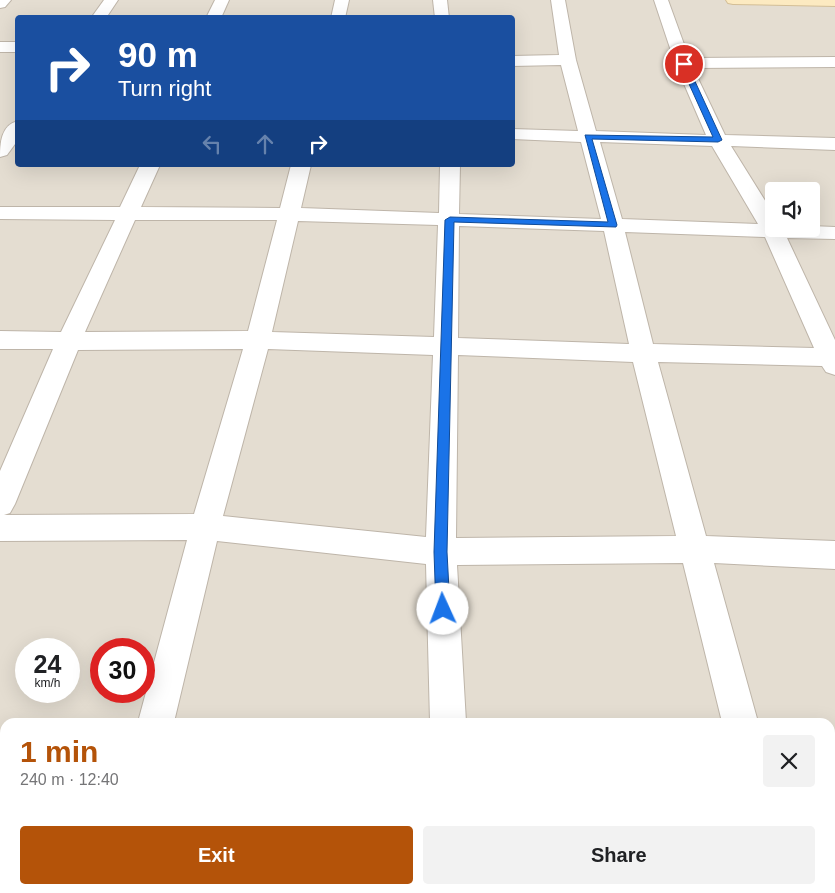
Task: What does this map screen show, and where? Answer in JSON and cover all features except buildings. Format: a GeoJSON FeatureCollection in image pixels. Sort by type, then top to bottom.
{"type":"FeatureCollection","features":[{"type":"Feature","properties":{"kind":"street"},"geometry":{"type":"LineString","coordinates":[[0,4],[4,0]]}},
{"type":"Feature","properties":{"kind":"street"},"geometry":{"type":"LineString","coordinates":[[100,15],[111,0]]}},
{"type":"Feature","properties":{"kind":"street"},"geometry":{"type":"LineString","coordinates":[[214,15],[222,0]]}},
{"type":"Feature","properties":{"kind":"street"},"geometry":{"type":"LineString","coordinates":[[339,15],[342,0]]}},
{"type":"Feature","properties":{"kind":"street"},"geometry":{"type":"LineString","coordinates":[[440,0],[442,15]]}},
{"type":"Feature","properties":{"kind":"street"},"geometry":{"type":"LineString","coordinates":[[558,0],[568,60],[613,225],[643,353],[693,549],[739,718]]}},
{"type":"Feature","properties":{"kind":"street"},"geometry":{"type":"LineString","coordinates":[[661,0],[684,64],[718,140],[765,218]]}},
{"type":"Feature","properties":{"kind":"street"},"geometry":{"type":"LineString","coordinates":[[733,0],[835,2]]}},
{"type":"Feature","properties":{"kind":"street"},"geometry":{"type":"LineString","coordinates":[[0,47],[15,47]]}},
{"type":"Feature","properties":{"kind":"street"},"geometry":{"type":"LineString","coordinates":[[515,61],[568,60]]}},
{"type":"Feature","properties":{"kind":"street"},"geometry":{"type":"LineString","coordinates":[[684,64],[835,62]]}},
{"type":"Feature","properties":{"kind":"street"},"geometry":{"type":"LineString","coordinates":[[0,152],[15,118]]}},
{"type":"Feature","properties":{"kind":"street"},"geometry":{"type":"LineString","coordinates":[[515,134],[835,144]]}},
{"type":"Feature","properties":{"kind":"street"},"geometry":{"type":"LineString","coordinates":[[0,504],[69,341],[149,167]]}},
{"type":"Feature","properties":{"kind":"street"},"geometry":{"type":"LineString","coordinates":[[157,718],[205,527],[258,340],[300,167]]}},
{"type":"Feature","properties":{"kind":"street"},"geometry":{"type":"LineString","coordinates":[[448,718],[441,552],[450,167]]}},
{"type":"Feature","properties":{"kind":"street"},"geometry":{"type":"LineString","coordinates":[[0,213],[288,214],[765,231]]}},
{"type":"Feature","properties":{"kind":"street"},"geometry":{"type":"LineString","coordinates":[[820,233],[835,233]]}},
{"type":"Feature","properties":{"kind":"street"},"geometry":{"type":"LineString","coordinates":[[0,340],[258,340],[447,345],[833,360],[776,237]]}},
{"type":"Feature","properties":{"kind":"street"},"geometry":{"type":"LineString","coordinates":[[0,528],[205,527],[441,552],[693,549],[835,555]]}},
{"type":"Feature","properties":{"kind":"shaded area"},"geometry":{"type":"Polygon","coordinates":[[[0,0],[835,0],[835,718],[0,718],[0,0]]]}},
{"type":"Feature","properties":{"kind":"route"},"geometry":{"type":"LineString","coordinates":[[443,609],[441,552],[450,220],[613,225],[588,137],[718,140],[684,64]]}}]}
